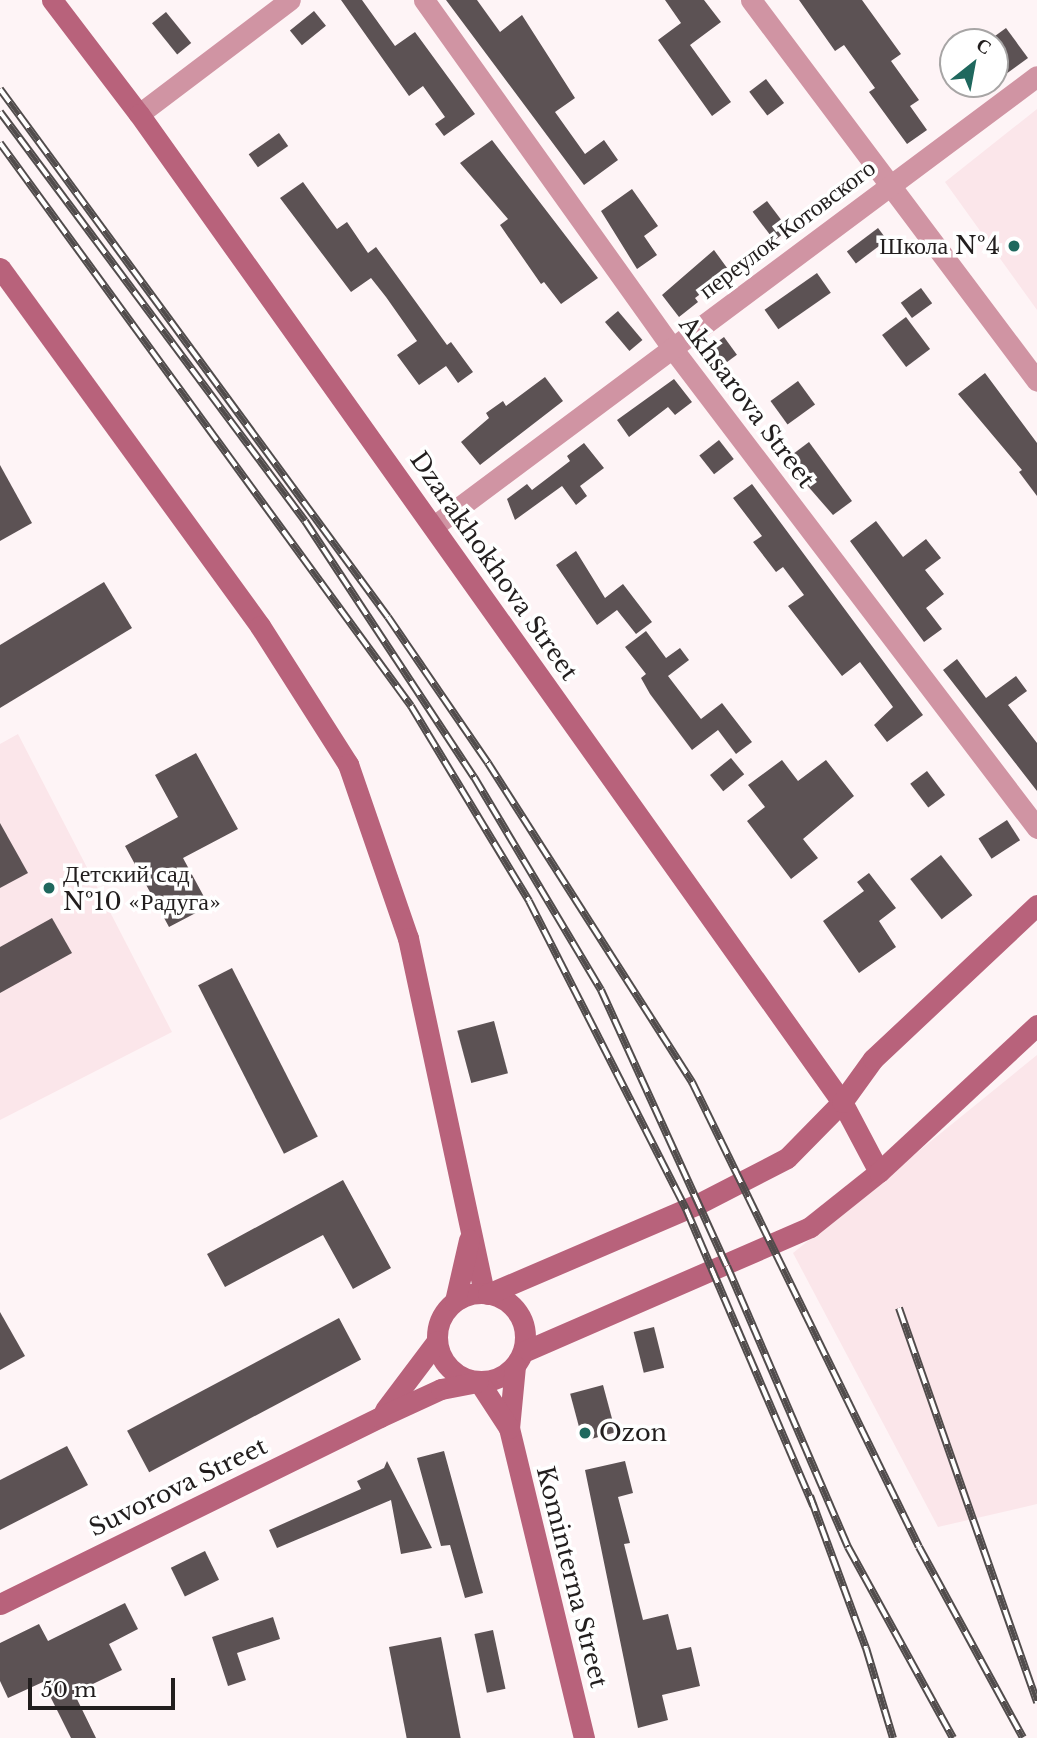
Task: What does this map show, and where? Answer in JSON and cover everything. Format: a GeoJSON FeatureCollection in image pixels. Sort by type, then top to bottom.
{"type":"FeatureCollection","features":[{"type":"Feature","properties":{"kind":"street","name":"Dzarakhokhova Street"},"geometry":{"type":"LineString","coordinates":[[52,0],[139,114],[842,1102],[879,1172]]}},
{"type":"Feature","properties":{"kind":"street"},"geometry":{"type":"LineString","coordinates":[[139,114],[290,0]]}},
{"type":"Feature","properties":{"kind":"street","name":"Akhsarova Street"},"geometry":{"type":"LineString","coordinates":[[424,0],[672,348],[1037,828]]}},
{"type":"Feature","properties":{"kind":"street"},"geometry":{"type":"LineString","coordinates":[[751,0],[887,187],[1037,381]]}},
{"type":"Feature","properties":{"kind":"street","name":"переулок Котовского"},"geometry":{"type":"LineString","coordinates":[[434,526],[1037,76]]}},
{"type":"Feature","properties":{"kind":"street"},"geometry":{"type":"LineString","coordinates":[[0,268],[260,626],[348,764],[408,939],[470,1235],[486,1293]]}},
{"type":"Feature","properties":{"kind":"street"},"geometry":{"type":"LineString","coordinates":[[455,1301],[486,1293],[774,1167],[842,1102],[873,1059],[1037,905]]}},
{"type":"Feature","properties":{"kind":"street"},"geometry":{"type":"LineString","coordinates":[[470,1235],[455,1301],[441,1319],[437,1341],[450,1369],[478,1381],[499,1378],[519,1359],[810,1227],[879,1172],[1037,1026]]}},
{"type":"Feature","properties":{"kind":"street"},"geometry":{"type":"LineString","coordinates":[[486,1293],[508,1302],[521,1318],[519,1359]]}},
{"type":"Feature","properties":{"kind":"street","name":"Suvorova Street"},"geometry":{"type":"LineString","coordinates":[[380,1417],[437,1341]]}},
{"type":"Feature","properties":{"kind":"street","name":"Kominterna Street"},"geometry":{"type":"LineString","coordinates":[[509,1428],[519,1359]]}},
{"type":"Feature","properties":{"kind":"street","name":"Kominterna Street"},"geometry":{"type":"LineString","coordinates":[[478,1381],[509,1428],[584,1738]]}},
{"type":"Feature","properties":{"kind":"street","name":"Suvorova Street"},"geometry":{"type":"LineString","coordinates":[[0,1604],[380,1417],[441,1389],[478,1381]]}},
{"type":"Feature","properties":{"kind":"shaded area","name":"Школа №4"},"geometry":{"type":"Polygon","coordinates":[[[1037,109],[1037,310],[945,182],[1037,109]]]}},
{"type":"Feature","properties":{"kind":"shaded area","name":"Детский сад №10 «Радуга»"},"geometry":{"type":"Polygon","coordinates":[[[18,734],[172,1032],[0,1120],[0,744],[18,734]]]}},
{"type":"Feature","properties":{"kind":"shaded area"},"geometry":{"type":"Polygon","coordinates":[[[1037,1055],[1037,1504],[938,1527],[793,1253],[1037,1055]]]}},
{"type":"Feature","properties":{"kind":"building"},"geometry":{"type":"Polygon","coordinates":[[[341,0],[362,0],[395,46],[415,32],[475,114],[444,136],[435,124],[445,117],[423,86],[409,96],[341,0]]]}},
{"type":"Feature","properties":{"kind":"building"},"geometry":{"type":"Polygon","coordinates":[[[446,0],[477,0],[500,32],[522,15],[575,98],[555,112],[585,154],[604,140],[618,160],[584,185],[446,0]]]}},
{"type":"Feature","properties":{"kind":"building"},"geometry":{"type":"Polygon","coordinates":[[[665,0],[704,0],[721,22],[690,45],[731,102],[712,116],[658,40],[681,23],[665,0]]]}},
{"type":"Feature","properties":{"kind":"building"},"geometry":{"type":"Polygon","coordinates":[[[799,0],[862,0],[901,54],[891,61],[919,100],[910,106],[927,130],[907,144],[869,92],[875,88],[844,45],[835,51],[799,0]]]}},
{"type":"Feature","properties":{"kind":"building"},"geometry":{"type":"Polygon","coordinates":[[[314,11],[326,26],[302,45],[290,31],[314,11]]]}},
{"type":"Feature","properties":{"kind":"building"},"geometry":{"type":"Polygon","coordinates":[[[166,12],[191,43],[177,54],[152,23],[166,12]]]}},
{"type":"Feature","properties":{"kind":"building"},"geometry":{"type":"Polygon","coordinates":[[[1009,32],[1028,58],[1009,72],[1009,32]]]}},
{"type":"Feature","properties":{"kind":"building"},"geometry":{"type":"Polygon","coordinates":[[[766,79],[784,103],[767,116],[749,92],[766,79]]]}},
{"type":"Feature","properties":{"kind":"building"},"geometry":{"type":"Polygon","coordinates":[[[279,133],[288,146],[258,167],[249,154],[279,133]]]}},
{"type":"Feature","properties":{"kind":"building"},"geometry":{"type":"Polygon","coordinates":[[[492,140],[598,278],[561,304],[544,282],[541,284],[500,225],[508,219],[460,163],[492,140]]]}},
{"type":"Feature","properties":{"kind":"building"},"geometry":{"type":"Polygon","coordinates":[[[303,182],[337,229],[347,222],[368,253],[376,247],[447,345],[451,342],[473,372],[458,383],[446,366],[419,385],[397,355],[417,341],[386,297],[371,278],[351,292],[280,198],[303,182]]]}},
{"type":"Feature","properties":{"kind":"building"},"geometry":{"type":"Polygon","coordinates":[[[632,189],[658,226],[644,236],[657,255],[637,269],[601,211],[632,189]]]}},
{"type":"Feature","properties":{"kind":"building"},"geometry":{"type":"Polygon","coordinates":[[[767,201],[789,230],[774,241],[753,212],[767,201]]]}},
{"type":"Feature","properties":{"kind":"building"},"geometry":{"type":"Polygon","coordinates":[[[878,228],[887,240],[856,263],[847,251],[878,228]]]}},
{"type":"Feature","properties":{"kind":"building"},"geometry":{"type":"Polygon","coordinates":[[[714,250],[730,272],[695,298],[698,302],[679,317],[662,295],[714,250]]]}},
{"type":"Feature","properties":{"kind":"building"},"geometry":{"type":"Polygon","coordinates":[[[817,273],[831,293],[778,329],[765,310],[817,273]]]}},
{"type":"Feature","properties":{"kind":"building"},"geometry":{"type":"Polygon","coordinates":[[[921,288],[932,303],[912,318],[901,303],[921,288]]]}},
{"type":"Feature","properties":{"kind":"building"},"geometry":{"type":"Polygon","coordinates":[[[618,311],[642,340],[629,351],[605,322],[618,311]]]}},
{"type":"Feature","properties":{"kind":"building"},"geometry":{"type":"Polygon","coordinates":[[[906,317],[930,349],[906,367],[882,335],[906,317]]]}},
{"type":"Feature","properties":{"kind":"building"},"geometry":{"type":"Polygon","coordinates":[[[724,337],[737,355],[720,367],[707,349],[724,337]]]}},
{"type":"Feature","properties":{"kind":"building"},"geometry":{"type":"Polygon","coordinates":[[[985,373],[1037,443],[1037,496],[1019,472],[1022,470],[958,394],[985,373]]]}},
{"type":"Feature","properties":{"kind":"building"},"geometry":{"type":"Polygon","coordinates":[[[545,377],[563,401],[480,465],[461,442],[489,418],[486,413],[503,401],[506,406],[545,377]]]}},
{"type":"Feature","properties":{"kind":"building"},"geometry":{"type":"Polygon","coordinates":[[[674,379],[692,402],[675,415],[668,407],[629,437],[617,420],[674,379]]]}},
{"type":"Feature","properties":{"kind":"building"},"geometry":{"type":"Polygon","coordinates":[[[798,381],[815,404],[788,424],[770,401],[798,381]]]}},
{"type":"Feature","properties":{"kind":"building"},"geometry":{"type":"Polygon","coordinates":[[[719,440],[734,459],[714,474],[699,455],[719,440]]]}},
{"type":"Feature","properties":{"kind":"building"},"geometry":{"type":"Polygon","coordinates":[[[809,442],[852,501],[833,515],[785,460],[809,442]]]}},
{"type":"Feature","properties":{"kind":"building"},"geometry":{"type":"Polygon","coordinates":[[[584,443],[604,468],[580,486],[587,496],[576,505],[562,486],[515,520],[507,499],[527,484],[532,490],[570,461],[567,456],[584,443]]]}},
{"type":"Feature","properties":{"kind":"building"},"geometry":{"type":"Polygon","coordinates":[[[0,465],[32,523],[0,541],[0,465]]]}},
{"type":"Feature","properties":{"kind":"building"},"geometry":{"type":"Polygon","coordinates":[[[752,484],[923,715],[887,742],[874,725],[893,707],[860,662],[842,676],[788,606],[804,595],[783,567],[776,572],[753,542],[762,536],[733,498],[752,484]]]}},
{"type":"Feature","properties":{"kind":"building"},"geometry":{"type":"Polygon","coordinates":[[[876,521],[903,557],[926,539],[941,558],[925,570],[944,594],[926,608],[942,629],[924,642],[850,541],[876,521]]]}},
{"type":"Feature","properties":{"kind":"building"},"geometry":{"type":"Polygon","coordinates":[[[576,551],[605,598],[623,584],[652,622],[636,634],[617,610],[597,625],[556,565],[576,551]]]}},
{"type":"Feature","properties":{"kind":"building"},"geometry":{"type":"Polygon","coordinates":[[[104,582],[132,628],[0,708],[0,645],[104,582]]]}},
{"type":"Feature","properties":{"kind":"building"},"geometry":{"type":"Polygon","coordinates":[[[646,631],[666,658],[680,648],[689,660],[668,676],[701,719],[722,703],[752,742],[736,754],[718,730],[692,750],[650,694],[641,678],[646,674],[625,647],[646,631]]]}},
{"type":"Feature","properties":{"kind":"building"},"geometry":{"type":"Polygon","coordinates":[[[957,659],[986,698],[1016,676],[1027,691],[1008,705],[1037,743],[1037,791],[943,670],[957,659]]]}},
{"type":"Feature","properties":{"kind":"building"},"geometry":{"type":"Polygon","coordinates":[[[196,753],[238,829],[183,858],[209,906],[169,927],[125,846],[178,817],[155,775],[196,753]]]}},
{"type":"Feature","properties":{"kind":"building"},"geometry":{"type":"Polygon","coordinates":[[[731,758],[744,774],[723,791],[710,775],[731,758]]]}},
{"type":"Feature","properties":{"kind":"building"},"geometry":{"type":"Polygon","coordinates":[[[782,760],[798,781],[826,760],[854,796],[803,839],[818,858],[791,879],[747,821],[765,807],[748,785],[782,760]]]}},
{"type":"Feature","properties":{"kind":"building"},"geometry":{"type":"Polygon","coordinates":[[[927,771],[945,795],[928,808],[910,784],[927,771]]]}},
{"type":"Feature","properties":{"kind":"building"},"geometry":{"type":"Polygon","coordinates":[[[1007,820],[1020,840],[992,859],[978,839],[1007,820]]]}},
{"type":"Feature","properties":{"kind":"building"},"geometry":{"type":"Polygon","coordinates":[[[0,823],[28,873],[0,888],[0,823]]]}},
{"type":"Feature","properties":{"kind":"building"},"geometry":{"type":"Polygon","coordinates":[[[941,855],[972,895],[942,919],[910,879],[941,855]]]}},
{"type":"Feature","properties":{"kind":"building"},"geometry":{"type":"Polygon","coordinates":[[[869,873],[896,908],[879,921],[896,947],[859,973],[823,921],[864,891],[857,882],[869,873]]]}},
{"type":"Feature","properties":{"kind":"building"},"geometry":{"type":"Polygon","coordinates":[[[52,918],[72,953],[0,993],[0,947],[52,918]]]}},
{"type":"Feature","properties":{"kind":"building"},"geometry":{"type":"Polygon","coordinates":[[[232,968],[318,1136],[284,1154],[198,985],[232,968]]]}},
{"type":"Feature","properties":{"kind":"building"},"geometry":{"type":"Polygon","coordinates":[[[494,1021],[508,1073],[471,1083],[457,1031],[494,1021]]]}},
{"type":"Feature","properties":{"kind":"building"},"geometry":{"type":"Polygon","coordinates":[[[343,1180],[391,1268],[353,1289],[323,1235],[225,1287],[207,1254],[343,1180]]]}},
{"type":"Feature","properties":{"kind":"building"},"geometry":{"type":"Polygon","coordinates":[[[0,1312],[25,1356],[0,1370],[0,1312]]]}},
{"type":"Feature","properties":{"kind":"building"},"geometry":{"type":"Polygon","coordinates":[[[339,1318],[361,1359],[149,1472],[127,1431],[339,1318]]]}},
{"type":"Feature","properties":{"kind":"building"},"geometry":{"type":"Polygon","coordinates":[[[654,1327],[664,1368],[644,1373],[634,1332],[654,1327]]]}},
{"type":"Feature","properties":{"kind":"building"},"geometry":{"type":"Polygon","coordinates":[[[603,1385],[616,1432],[583,1441],[570,1394],[603,1385]]]}},
{"type":"Feature","properties":{"kind":"building"},"geometry":{"type":"Polygon","coordinates":[[[67,1446],[88,1485],[0,1530],[0,1480],[67,1446]]]}},
{"type":"Feature","properties":{"kind":"building"},"geometry":{"type":"Polygon","coordinates":[[[444,1451],[483,1593],[465,1598],[450,1545],[441,1546],[417,1458],[444,1451]]]}},
{"type":"Feature","properties":{"kind":"building"},"geometry":{"type":"Polygon","coordinates":[[[387,1461],[432,1548],[401,1554],[391,1500],[277,1548],[269,1530],[361,1489],[357,1481],[384,1468],[387,1461]]]}},
{"type":"Feature","properties":{"kind":"building"},"geometry":{"type":"Polygon","coordinates":[[[625,1461],[633,1493],[618,1497],[630,1543],[624,1544],[643,1620],[668,1614],[677,1650],[691,1647],[700,1686],[662,1695],[668,1720],[638,1728],[585,1470],[625,1461]]]}},
{"type":"Feature","properties":{"kind":"building"},"geometry":{"type":"Polygon","coordinates":[[[205,1551],[219,1580],[185,1596],[171,1568],[205,1551]]]}},
{"type":"Feature","properties":{"kind":"building"},"geometry":{"type":"Polygon","coordinates":[[[125,1603],[138,1629],[109,1644],[122,1670],[74,1693],[96,1738],[71,1738],[43,1682],[8,1698],[0,1681],[0,1643],[39,1624],[48,1641],[125,1603]]]}},
{"type":"Feature","properties":{"kind":"building"},"geometry":{"type":"Polygon","coordinates":[[[273,1617],[280,1639],[237,1653],[246,1680],[228,1686],[212,1637],[273,1617]]]}},
{"type":"Feature","properties":{"kind":"building"},"geometry":{"type":"Polygon","coordinates":[[[493,1630],[505,1689],[487,1693],[474,1634],[493,1630]]]}},
{"type":"Feature","properties":{"kind":"building"},"geometry":{"type":"Polygon","coordinates":[[[441,1637],[461,1738],[407,1738],[389,1647],[441,1637]]]}},
{"type":"Feature","properties":{"kind":"railway"},"geometry":{"type":"LineString","coordinates":[[0,89],[388,617],[488,763],[692,1082],[919,1547],[1023,1738]]}},
{"type":"Feature","properties":{"kind":"railway"},"geometry":{"type":"LineString","coordinates":[[0,112],[305,521],[474,777],[601,990],[727,1266],[848,1547],[953,1738]]}},
{"type":"Feature","properties":{"kind":"railway"},"geometry":{"type":"LineString","coordinates":[[0,143],[411,706],[529,901],[686,1209],[813,1506]]}},
{"type":"Feature","properties":{"kind":"railway"},"geometry":{"type":"LineString","coordinates":[[899,1308],[1037,1703]]}},
{"type":"Feature","properties":{"kind":"railway"},"geometry":{"type":"LineString","coordinates":[[810,1496],[866,1648],[893,1738]]}},
{"type":"Feature","properties":{"kind":"place","name":"Школа №4"},"geometry":{"type":"Point","coordinates":[1014,246]}},
{"type":"Feature","properties":{"kind":"place","name":"Детский сад №10 «Радуга»"},"geometry":{"type":"Point","coordinates":[49,888]}},
{"type":"Feature","properties":{"kind":"place","name":"Ozon"},"geometry":{"type":"Point","coordinates":[585,1433]}}]}
